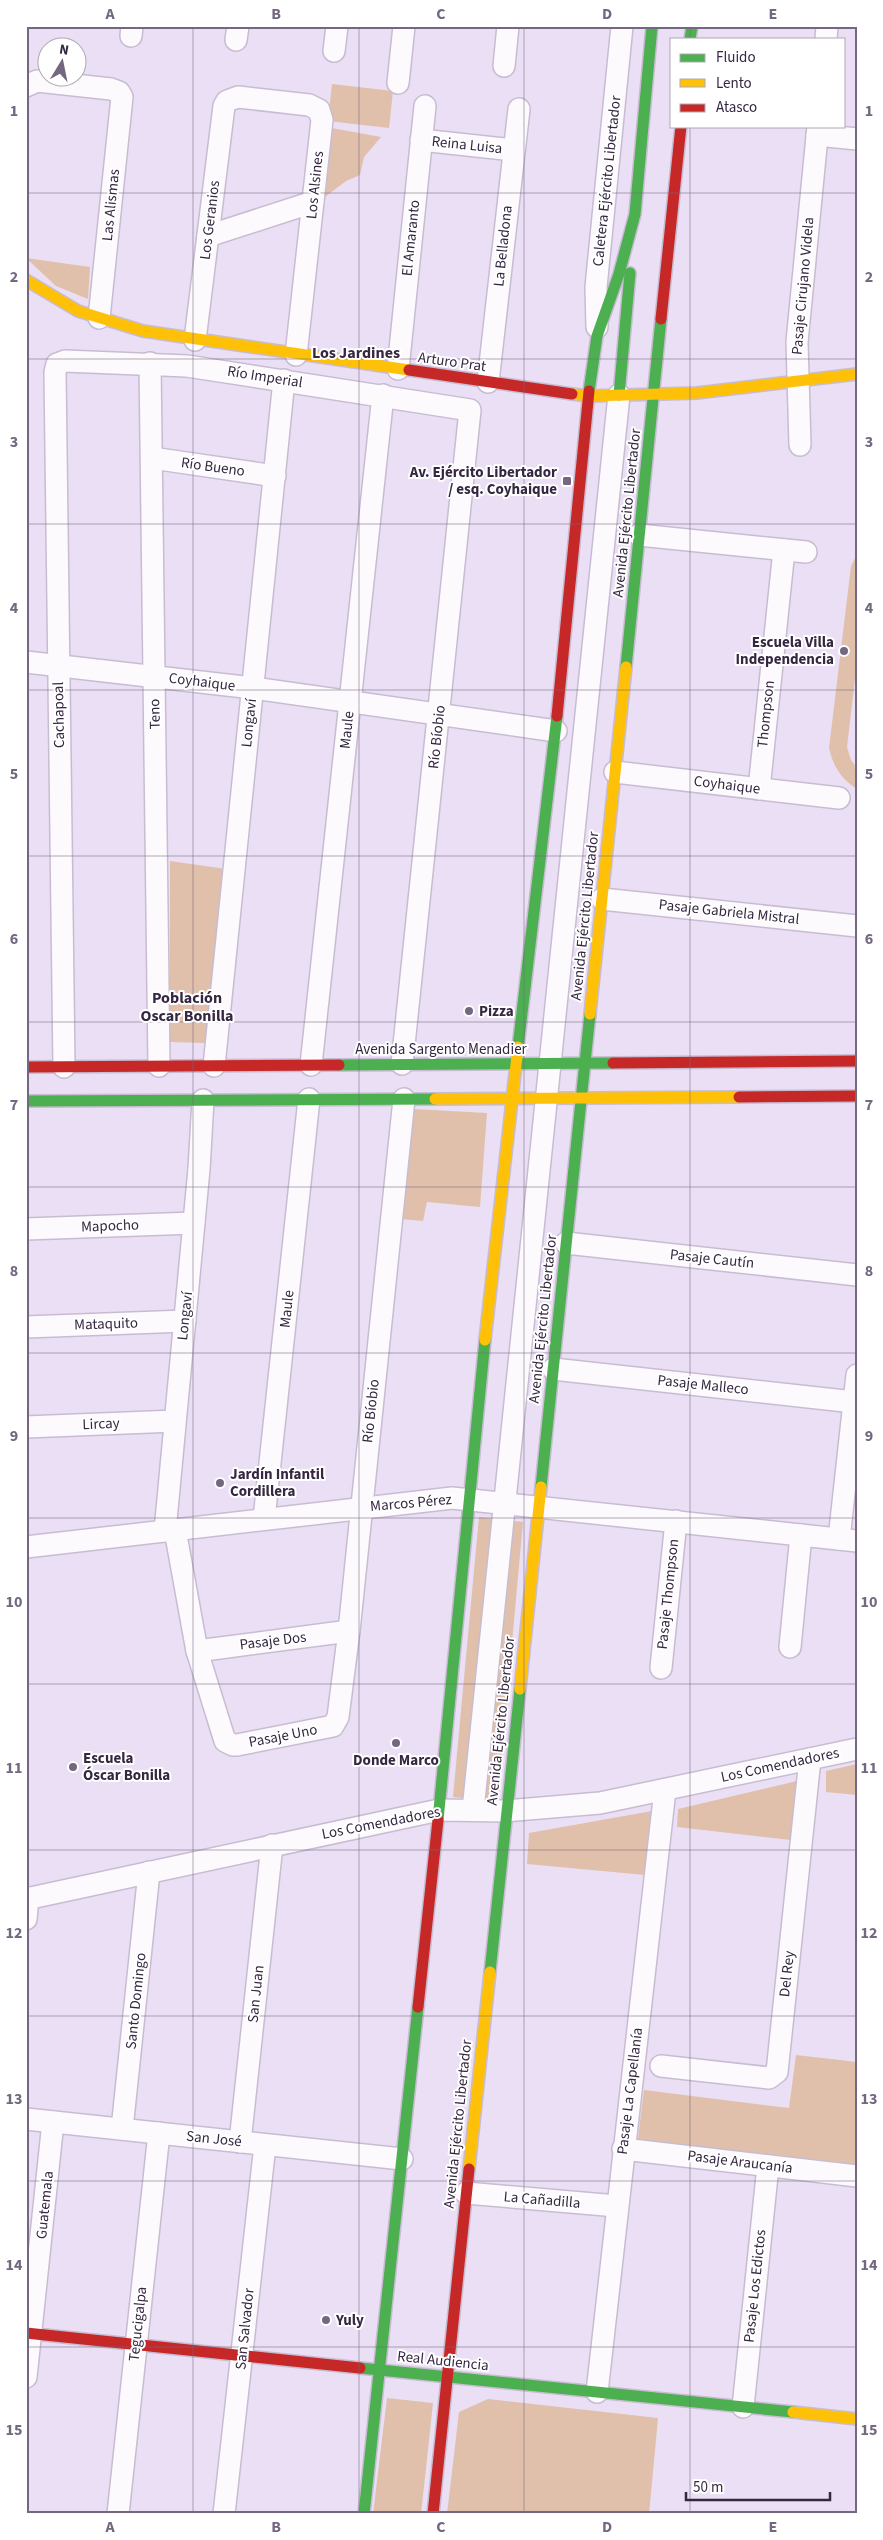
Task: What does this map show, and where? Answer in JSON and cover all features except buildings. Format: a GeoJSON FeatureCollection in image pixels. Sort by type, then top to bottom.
{"type":"FeatureCollection","features":[{"type":"Feature","properties":{"kind":"street"},"geometry":{"type":"LineString","coordinates":[[334,51],[337,26]]}},
{"type":"Feature","properties":{"kind":"street"},"geometry":{"type":"LineString","coordinates":[[398,83],[404,26]]}},
{"type":"Feature","properties":{"kind":"street"},"geometry":{"type":"LineString","coordinates":[[504,66],[508,26]]}},
{"type":"Feature","properties":{"kind":"street","name":"Caletera Ejército Libertador"},"geometry":{"type":"LineString","coordinates":[[598,336],[595,311],[596,287],[622,26]]}},
{"type":"Feature","properties":{"kind":"street"},"geometry":{"type":"LineString","coordinates":[[473,1810],[619,396],[652,26]]}},
{"type":"Feature","properties":{"kind":"street","name":"Las Alismas"},"geometry":{"type":"LineString","coordinates":[[27,85],[37,81],[111,88],[119,92],[122,101],[99,318]]}},
{"type":"Feature","properties":{"kind":"street","name":"Los Alsines"},"geometry":{"type":"LineString","coordinates":[[227,101],[238,97],[309,105],[319,110],[322,120],[296,355]]}},
{"type":"Feature","properties":{"kind":"street","name":"Los Geranios"},"geometry":{"type":"LineString","coordinates":[[195,340],[222,111],[227,101]]}},
{"type":"Feature","properties":{"kind":"street","name":"El Amaranto"},"geometry":{"type":"LineString","coordinates":[[398,370],[425,106]]}},
{"type":"Feature","properties":{"kind":"street","name":"La Belladona"},"geometry":{"type":"LineString","coordinates":[[488,382],[519,109]]}},
{"type":"Feature","properties":{"kind":"street","name":"Avenida Ejército Libertador"},"geometry":{"type":"LineString","coordinates":[[433,2514],[582,1098],[681,128]]}},
{"type":"Feature","properties":{"kind":"street"},"geometry":{"type":"LineString","coordinates":[[817,131],[857,140]]}},
{"type":"Feature","properties":{"kind":"street","name":"Pasaje Cirujano Videla"},"geometry":{"type":"LineString","coordinates":[[800,445],[797,342],[817,131]]}},
{"type":"Feature","properties":{"kind":"street","name":"Reina Luisa"},"geometry":{"type":"LineString","coordinates":[[421,140],[514,150]]}},
{"type":"Feature","properties":{"kind":"street"},"geometry":{"type":"LineString","coordinates":[[208,236],[313,202]]}},
{"type":"Feature","properties":{"kind":"street"},"geometry":{"type":"LineString","coordinates":[[364,2514],[438,1810],[468,1499],[512,1098],[556,730],[588,396],[598,336],[625,256],[635,214]]}},
{"type":"Feature","properties":{"kind":"street","name":"Arturo Prat"},"geometry":{"type":"LineString","coordinates":[[26,280],[56,300],[99,318],[143,331],[398,370],[588,396],[654,396],[857,374]]}},
{"type":"Feature","properties":{"kind":"street","name":"Río Imperial"},"geometry":{"type":"LineString","coordinates":[[57,364],[65,361],[187,366],[470,410]]}},
{"type":"Feature","properties":{"kind":"street","name":"Teno"},"geometry":{"type":"LineString","coordinates":[[150,363],[159,1066]]}},
{"type":"Feature","properties":{"kind":"street","name":"Cachapoal"},"geometry":{"type":"LineString","coordinates":[[57,364],[55,372],[64,1067]]}},
{"type":"Feature","properties":{"kind":"street","name":"Longaví"},"geometry":{"type":"LineString","coordinates":[[214,1066],[284,380]]}},
{"type":"Feature","properties":{"kind":"street","name":"Maule"},"geometry":{"type":"LineString","coordinates":[[311,1065],[383,395]]}},
{"type":"Feature","properties":{"kind":"street","name":"Río Bíobio"},"geometry":{"type":"LineString","coordinates":[[402,1064],[440,714],[470,410]]}},
{"type":"Feature","properties":{"kind":"street","name":"Río Bueno"},"geometry":{"type":"LineString","coordinates":[[152,458],[275,476]]}},
{"type":"Feature","properties":{"kind":"street"},"geometry":{"type":"LineString","coordinates":[[640,535],[806,552]]}},
{"type":"Feature","properties":{"kind":"street","name":"Thompson"},"geometry":{"type":"LineString","coordinates":[[758,789],[784,550]]}},
{"type":"Feature","properties":{"kind":"street","name":"Coyhaique"},"geometry":{"type":"LineString","coordinates":[[26,662],[253,688],[556,730]]}},
{"type":"Feature","properties":{"kind":"street","name":"Coyhaique"},"geometry":{"type":"LineString","coordinates":[[615,772],[839,798]]}},
{"type":"Feature","properties":{"kind":"street","name":"Pasaje Gabriela Mistral"},"geometry":{"type":"LineString","coordinates":[[602,899],[857,926]]}},
{"type":"Feature","properties":{"kind":"street","name":"Avenida Sargento Menadier"},"geometry":{"type":"LineString","coordinates":[[26,1067],[857,1061]]}},
{"type":"Feature","properties":{"kind":"street"},"geometry":{"type":"LineString","coordinates":[[26,1101],[857,1096]]}},
{"type":"Feature","properties":{"kind":"street","name":"Río Bíobio"},"geometry":{"type":"LineString","coordinates":[[336,1723],[349,1631],[404,1099]]}},
{"type":"Feature","properties":{"kind":"street","name":"Longaví"},"geometry":{"type":"LineString","coordinates":[[203,1100],[194,1223],[175,1421],[170,1531],[197,1651],[223,1736],[229,1744]]}},
{"type":"Feature","properties":{"kind":"street","name":"Maule"},"geometry":{"type":"LineString","coordinates":[[264,1520],[309,1100]]}},
{"type":"Feature","properties":{"kind":"street","name":"Mapocho"},"geometry":{"type":"LineString","coordinates":[[26,1229],[194,1223]]}},
{"type":"Feature","properties":{"kind":"street","name":"Pasaje Cautín"},"geometry":{"type":"LineString","coordinates":[[566,1243],[857,1275]]}},
{"type":"Feature","properties":{"kind":"street","name":"Mataquito"},"geometry":{"type":"LineString","coordinates":[[26,1327],[185,1321]]}},
{"type":"Feature","properties":{"kind":"street","name":"Pasaje Malleco"},"geometry":{"type":"LineString","coordinates":[[553,1368],[854,1402]]}},
{"type":"Feature","properties":{"kind":"street"},"geometry":{"type":"LineString","coordinates":[[848,1540],[854,1402],[857,1375]]}},
{"type":"Feature","properties":{"kind":"street","name":"Lircay"},"geometry":{"type":"LineString","coordinates":[[26,1427],[175,1421]]}},
{"type":"Feature","properties":{"kind":"street","name":"Marcos Pérez"},"geometry":{"type":"LineString","coordinates":[[26,1548],[444,1498],[504,1502],[848,1540]]}},
{"type":"Feature","properties":{"kind":"street","name":"Pasaje Thompson"},"geometry":{"type":"LineString","coordinates":[[661,1668],[676,1521]]}},
{"type":"Feature","properties":{"kind":"street"},"geometry":{"type":"LineString","coordinates":[[790,1647],[801,1535]]}},
{"type":"Feature","properties":{"kind":"street","name":"Pasaje Dos"},"geometry":{"type":"LineString","coordinates":[[197,1651],[349,1631]]}},
{"type":"Feature","properties":{"kind":"street","name":"Pasaje Uno"},"geometry":{"type":"LineString","coordinates":[[229,1744],[329,1727],[336,1723]]}},
{"type":"Feature","properties":{"kind":"street","name":"Los Comendadores"},"geometry":{"type":"LineString","coordinates":[[27,1905],[149,1872],[438,1810],[506,1811],[592,1804],[857,1749]]}},
{"type":"Feature","properties":{"kind":"street","name":"Del Rey"},"geometry":{"type":"LineString","coordinates":[[661,2066],[769,2078],[777,2072],[810,1759]]}},
{"type":"Feature","properties":{"kind":"street","name":"Pasaje La Capellanía"},"geometry":{"type":"LineString","coordinates":[[597,2392],[665,1790]]}},
{"type":"Feature","properties":{"kind":"street","name":"San Juan"},"geometry":{"type":"LineString","coordinates":[[240,2142],[272,1846]]}},
{"type":"Feature","properties":{"kind":"street","name":"Santo Domingo"},"geometry":{"type":"LineString","coordinates":[[122,2129],[149,1872]]}},
{"type":"Feature","properties":{"kind":"street","name":"San José"},"geometry":{"type":"LineString","coordinates":[[26,2119],[402,2159]]}},
{"type":"Feature","properties":{"kind":"street","name":"Guatemala"},"geometry":{"type":"LineString","coordinates":[[26,2377],[29,2333],[53,2122]]}},
{"type":"Feature","properties":{"kind":"street","name":"Tegucigalpa"},"geometry":{"type":"LineString","coordinates":[[118,2514],[159,2133]]}},
{"type":"Feature","properties":{"kind":"street","name":"San Salvador"},"geometry":{"type":"LineString","coordinates":[[224,2514],[265,2144]]}},
{"type":"Feature","properties":{"kind":"street","name":"Pasaje Araucanía"},"geometry":{"type":"LineString","coordinates":[[623,2149],[857,2176]]}},
{"type":"Feature","properties":{"kind":"street","name":"Pasaje Los Edictos"},"geometry":{"type":"LineString","coordinates":[[742,2407],[768,2166]]}},
{"type":"Feature","properties":{"kind":"street","name":"La Cañadilla"},"geometry":{"type":"LineString","coordinates":[[466,2193],[617,2206]]}},
{"type":"Feature","properties":{"kind":"street","name":"Real Audiencia"},"geometry":{"type":"LineString","coordinates":[[29,2333],[857,2419]]}},
{"type":"Feature","properties":{"kind":"shaded area"},"geometry":{"type":"Polygon","coordinates":[[[332,84],[393,91],[389,128],[328,121],[332,84]]]}},
{"type":"Feature","properties":{"kind":"shaded area"},"geometry":{"type":"Polygon","coordinates":[[[326,127],[381,137],[364,157],[360,175],[346,181],[317,203],[326,127]]]}},
{"type":"Feature","properties":{"kind":"shaded area"},"geometry":{"type":"Polygon","coordinates":[[[26,258],[90,267],[88,299],[56,286],[26,258]]]}},
{"type":"Feature","properties":{"kind":"shaded area"},"geometry":{"type":"Polygon","coordinates":[[[857,554],[857,662],[847,747],[851,760],[857,768],[857,789],[846,781],[838,771],[829,748],[851,566],[857,554]]]}},
{"type":"Feature","properties":{"kind":"shaded area"},"geometry":{"type":"Polygon","coordinates":[[[170,861],[226,869],[205,1043],[170,1042],[170,861]]]}},
{"type":"Feature","properties":{"kind":"shaded area"},"geometry":{"type":"Polygon","coordinates":[[[413,1109],[487,1113],[480,1207],[427,1202],[423,1221],[401,1219],[413,1109]]]}},
{"type":"Feature","properties":{"kind":"shaded area"},"geometry":{"type":"Polygon","coordinates":[[[479,1517],[523,1522],[498,1796],[490,1801],[453,1797],[479,1517]]]}},
{"type":"Feature","properties":{"kind":"shaded area"},"geometry":{"type":"Polygon","coordinates":[[[857,1764],[857,1795],[826,1792],[826,1771],[857,1764]]]}},
{"type":"Feature","properties":{"kind":"shaded area"},"geometry":{"type":"Polygon","coordinates":[[[797,1781],[791,1840],[677,1827],[678,1809],[797,1781]]]}},
{"type":"Feature","properties":{"kind":"shaded area"},"geometry":{"type":"Polygon","coordinates":[[[652,1811],[645,1875],[527,1864],[529,1833],[652,1811]]]}},
{"type":"Feature","properties":{"kind":"shaded area"},"geometry":{"type":"Polygon","coordinates":[[[796,2055],[857,2062],[857,2173],[637,2147],[644,2090],[789,2108],[796,2055]]]}},
{"type":"Feature","properties":{"kind":"shaded area"},"geometry":{"type":"Polygon","coordinates":[[[387,2398],[433,2403],[421,2514],[373,2514],[387,2398]]]}},
{"type":"Feature","properties":{"kind":"shaded area"},"geometry":{"type":"Polygon","coordinates":[[[488,2399],[658,2418],[649,2514],[447,2514],[459,2412],[488,2399]]]}},
{"type":"Feature","properties":{"kind":"traffic: fast"},"geometry":{"type":"LineString","coordinates":[[589,391],[597,336],[619,274],[635,214],[652,26]]}},
{"type":"Feature","properties":{"kind":"traffic: fast"},"geometry":{"type":"LineString","coordinates":[[690,38],[692,26]]}},
{"type":"Feature","properties":{"kind":"traffic: fast"},"geometry":{"type":"LineString","coordinates":[[619,395],[630,273]]}},
{"type":"Feature","properties":{"kind":"traffic: fast"},"geometry":{"type":"LineString","coordinates":[[626,667],[661,319]]}},
{"type":"Feature","properties":{"kind":"traffic: fast"},"geometry":{"type":"LineString","coordinates":[[518,1047],[557,716]]}},
{"type":"Feature","properties":{"kind":"traffic: fast"},"geometry":{"type":"LineString","coordinates":[[541,1487],[590,1014]]}},
{"type":"Feature","properties":{"kind":"traffic: fast"},"geometry":{"type":"LineString","coordinates":[[339,1065],[613,1063]]}},
{"type":"Feature","properties":{"kind":"traffic: fast"},"geometry":{"type":"LineString","coordinates":[[26,1101],[435,1099]]}},
{"type":"Feature","properties":{"kind":"traffic: fast"},"geometry":{"type":"LineString","coordinates":[[438,1820],[485,1340]]}},
{"type":"Feature","properties":{"kind":"traffic: fast"},"geometry":{"type":"LineString","coordinates":[[490,1972],[520,1689]]}},
{"type":"Feature","properties":{"kind":"traffic: fast"},"geometry":{"type":"LineString","coordinates":[[364,2514],[418,2007]]}},
{"type":"Feature","properties":{"kind":"traffic: fast"},"geometry":{"type":"LineString","coordinates":[[360,2368],[793,2412]]}},
{"type":"Feature","properties":{"kind":"traffic: slow"},"geometry":{"type":"LineString","coordinates":[[26,280],[78,311],[143,331],[409,370]]}},
{"type":"Feature","properties":{"kind":"traffic: slow"},"geometry":{"type":"LineString","coordinates":[[572,394],[588,396],[697,393],[857,374]]}},
{"type":"Feature","properties":{"kind":"traffic: slow"},"geometry":{"type":"LineString","coordinates":[[590,1014],[626,667]]}},
{"type":"Feature","properties":{"kind":"traffic: slow"},"geometry":{"type":"LineString","coordinates":[[485,1340],[518,1047]]}},
{"type":"Feature","properties":{"kind":"traffic: slow"},"geometry":{"type":"LineString","coordinates":[[435,1099],[739,1097]]}},
{"type":"Feature","properties":{"kind":"traffic: slow"},"geometry":{"type":"LineString","coordinates":[[520,1689],[541,1487]]}},
{"type":"Feature","properties":{"kind":"traffic: slow"},"geometry":{"type":"LineString","coordinates":[[469,2169],[490,1972]]}},
{"type":"Feature","properties":{"kind":"traffic: slow"},"geometry":{"type":"LineString","coordinates":[[793,2412],[857,2419]]}},
{"type":"Feature","properties":{"kind":"traffic: jam"},"geometry":{"type":"LineString","coordinates":[[661,319],[681,128]]}},
{"type":"Feature","properties":{"kind":"traffic: jam"},"geometry":{"type":"LineString","coordinates":[[409,370],[572,394]]}},
{"type":"Feature","properties":{"kind":"traffic: jam"},"geometry":{"type":"LineString","coordinates":[[557,716],[589,391]]}},
{"type":"Feature","properties":{"kind":"traffic: jam"},"geometry":{"type":"LineString","coordinates":[[613,1063],[857,1061]]}},
{"type":"Feature","properties":{"kind":"traffic: jam"},"geometry":{"type":"LineString","coordinates":[[26,1067],[339,1065]]}},
{"type":"Feature","properties":{"kind":"traffic: jam"},"geometry":{"type":"LineString","coordinates":[[739,1097],[857,1096]]}},
{"type":"Feature","properties":{"kind":"traffic: jam"},"geometry":{"type":"LineString","coordinates":[[418,2007],[438,1820]]}},
{"type":"Feature","properties":{"kind":"traffic: jam"},"geometry":{"type":"LineString","coordinates":[[433,2514],[469,2169]]}},
{"type":"Feature","properties":{"kind":"traffic: jam"},"geometry":{"type":"LineString","coordinates":[[26,2333],[360,2368]]}},
{"type":"Feature","properties":{"kind":"place","name":"Av. Ejército Libertador / esq. Coyhaique"},"geometry":{"type":"Point","coordinates":[567,481]}},
{"type":"Feature","properties":{"kind":"place","name":"Escuela Villa Independencia"},"geometry":{"type":"Point","coordinates":[844,651]}},
{"type":"Feature","properties":{"kind":"place","name":"Pizza"},"geometry":{"type":"Point","coordinates":[469,1011]}},
{"type":"Feature","properties":{"kind":"place","name":"Jardín Infantil Cordillera"},"geometry":{"type":"Point","coordinates":[220,1483]}},
{"type":"Feature","properties":{"kind":"place","name":"Donde Marco"},"geometry":{"type":"Point","coordinates":[396,1743]}},
{"type":"Feature","properties":{"kind":"place","name":"Escuela Óscar Bonilla"},"geometry":{"type":"Point","coordinates":[73,1767]}},
{"type":"Feature","properties":{"kind":"place","name":"Yuly"},"geometry":{"type":"Point","coordinates":[326,2320]}},
{"type":"Feature","properties":{"kind":"district","name":"Los Jardines"},"geometry":{"type":"Point","coordinates":[356,353]}},
{"type":"Feature","properties":{"kind":"district","name":"Población Oscar Bonilla"},"geometry":{"type":"Point","coordinates":[187,1007]}}]}
